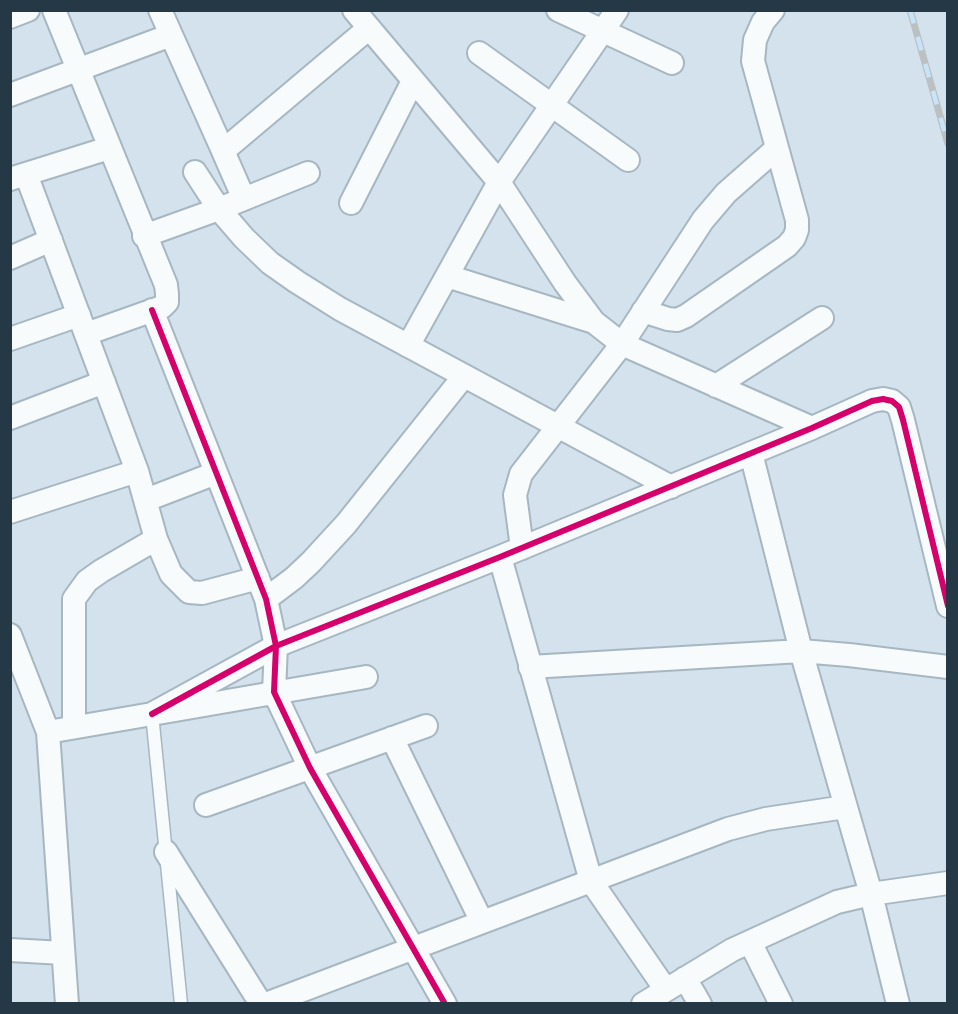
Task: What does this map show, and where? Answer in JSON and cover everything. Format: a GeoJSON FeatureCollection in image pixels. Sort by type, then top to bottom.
{"type":"FeatureCollection","features":[{"type":"Feature","properties":{"kind":"street"},"geometry":{"type":"LineString","coordinates":[[10,17],[28,10]]}},
{"type":"Feature","properties":{"kind":"street"},"geometry":{"type":"LineString","coordinates":[[10,339],[152,310],[162,307],[167,302],[166,285],[144,236],[54,10]]}},
{"type":"Feature","properties":{"kind":"street"},"geometry":{"type":"LineString","coordinates":[[160,10],[244,199]]}},
{"type":"Feature","properties":{"kind":"street"},"geometry":{"type":"LineString","coordinates":[[354,10],[499,182],[565,283],[594,322],[622,344],[812,428]]}},
{"type":"Feature","properties":{"kind":"street"},"geometry":{"type":"LineString","coordinates":[[558,10],[672,63]]}},
{"type":"Feature","properties":{"kind":"street"},"geometry":{"type":"LineString","coordinates":[[408,346],[499,182],[616,10]]}},
{"type":"Feature","properties":{"kind":"street"},"geometry":{"type":"LineString","coordinates":[[644,311],[668,319],[678,320],[686,316],[787,246],[797,230],[797,220],[753,61],[755,40],[763,22],[773,10]]}},
{"type":"Feature","properties":{"kind":"street"},"geometry":{"type":"LineString","coordinates":[[223,151],[369,28]]}},
{"type":"Feature","properties":{"kind":"street"},"geometry":{"type":"LineString","coordinates":[[10,95],[171,35]]}},
{"type":"Feature","properties":{"kind":"street"},"geometry":{"type":"LineString","coordinates":[[479,53],[628,160]]}},
{"type":"Feature","properties":{"kind":"street"},"geometry":{"type":"LineString","coordinates":[[351,203],[414,81]]}},
{"type":"Feature","properties":{"kind":"street"},"geometry":{"type":"LineString","coordinates":[[109,148],[18,176],[51,240],[83,324],[137,471],[156,539],[171,574],[189,592],[262,588],[303,570],[340,531],[464,376]]}},
{"type":"Feature","properties":{"kind":"street"},"geometry":{"type":"LineString","coordinates":[[522,548],[515,495],[521,474],[622,344],[703,220],[726,193],[776,149]]}},
{"type":"Feature","properties":{"kind":"street"},"geometry":{"type":"LineString","coordinates":[[195,172],[219,209],[244,238],[270,263],[297,282],[340,309],[671,487]]}},
{"type":"Feature","properties":{"kind":"street"},"geometry":{"type":"LineString","coordinates":[[144,236],[308,173]]}},
{"type":"Feature","properties":{"kind":"street"},"geometry":{"type":"LineString","coordinates":[[10,258],[51,240]]}},
{"type":"Feature","properties":{"kind":"street"},"geometry":{"type":"LineString","coordinates":[[447,276],[594,322]]}},
{"type":"Feature","properties":{"kind":"street"},"geometry":{"type":"LineString","coordinates":[[152,310],[262,588],[276,646],[274,692],[310,768],[445,1004]]}},
{"type":"Feature","properties":{"kind":"street"},"geometry":{"type":"LineString","coordinates":[[716,386],[822,318]]}},
{"type":"Feature","properties":{"kind":"street"},"geometry":{"type":"LineString","coordinates":[[11,416],[104,382]]}},
{"type":"Feature","properties":{"kind":"street"},"geometry":{"type":"LineString","coordinates":[[152,714],[276,646],[671,487],[872,401],[883,399],[892,401],[903,420],[948,606]]}},
{"type":"Feature","properties":{"kind":"street"},"geometry":{"type":"LineString","coordinates":[[752,453],[801,651],[871,894],[898,1004]]}},
{"type":"Feature","properties":{"kind":"street"},"geometry":{"type":"LineString","coordinates":[[10,512],[137,471]]}},
{"type":"Feature","properties":{"kind":"street"},"geometry":{"type":"LineString","coordinates":[[146,500],[216,472]]}},
{"type":"Feature","properties":{"kind":"street"},"geometry":{"type":"LineString","coordinates":[[75,727],[74,599],[87,581],[156,539]]}},
{"type":"Feature","properties":{"kind":"street"},"geometry":{"type":"LineString","coordinates":[[500,557],[591,881],[666,990]]}},
{"type":"Feature","properties":{"kind":"street"},"geometry":{"type":"LineString","coordinates":[[10,635],[48,732],[67,1004]]}},
{"type":"Feature","properties":{"kind":"street"},"geometry":{"type":"LineString","coordinates":[[530,667],[801,651],[948,667]]}},
{"type":"Feature","properties":{"kind":"street"},"geometry":{"type":"LineString","coordinates":[[48,732],[366,677]]}},
{"type":"Feature","properties":{"kind":"street"},"geometry":{"type":"LineString","coordinates":[[206,805],[426,726]]}},
{"type":"Feature","properties":{"kind":"street"},"geometry":{"type":"LineString","coordinates":[[392,738],[483,922]]}},
{"type":"Feature","properties":{"kind":"street"},"geometry":{"type":"LineString","coordinates":[[266,1004],[729,829],[766,819],[845,807]]}},
{"type":"Feature","properties":{"kind":"street"},"geometry":{"type":"LineString","coordinates":[[166,852],[261,1004]]}},
{"type":"Feature","properties":{"kind":"street"},"geometry":{"type":"LineString","coordinates":[[642,1004],[732,950],[837,902],[871,894],[948,883]]}},
{"type":"Feature","properties":{"kind":"street"},"geometry":{"type":"LineString","coordinates":[[750,942],[781,1004]]}},
{"type":"Feature","properties":{"kind":"street"},"geometry":{"type":"LineString","coordinates":[[10,950],[63,953]]}},
{"type":"Feature","properties":{"kind":"street"},"geometry":{"type":"LineString","coordinates":[[685,978],[700,1004]]}},
{"type":"Feature","properties":{"kind":"lane"},"geometry":{"type":"LineString","coordinates":[[152,714],[181,1004]]}},
{"type":"Feature","properties":{"kind":"railway"},"geometry":{"type":"LineString","coordinates":[[910,10],[948,144]]}},
{"type":"Feature","properties":{"kind":"cycle path"},"geometry":{"type":"LineString","coordinates":[[152,310],[266,599],[276,646],[274,692],[310,768],[445,1004]]}},
{"type":"Feature","properties":{"kind":"cycle path"},"geometry":{"type":"LineString","coordinates":[[152,714],[276,646],[500,557],[872,401],[883,399],[892,401],[899,407],[948,606]]}}]}
